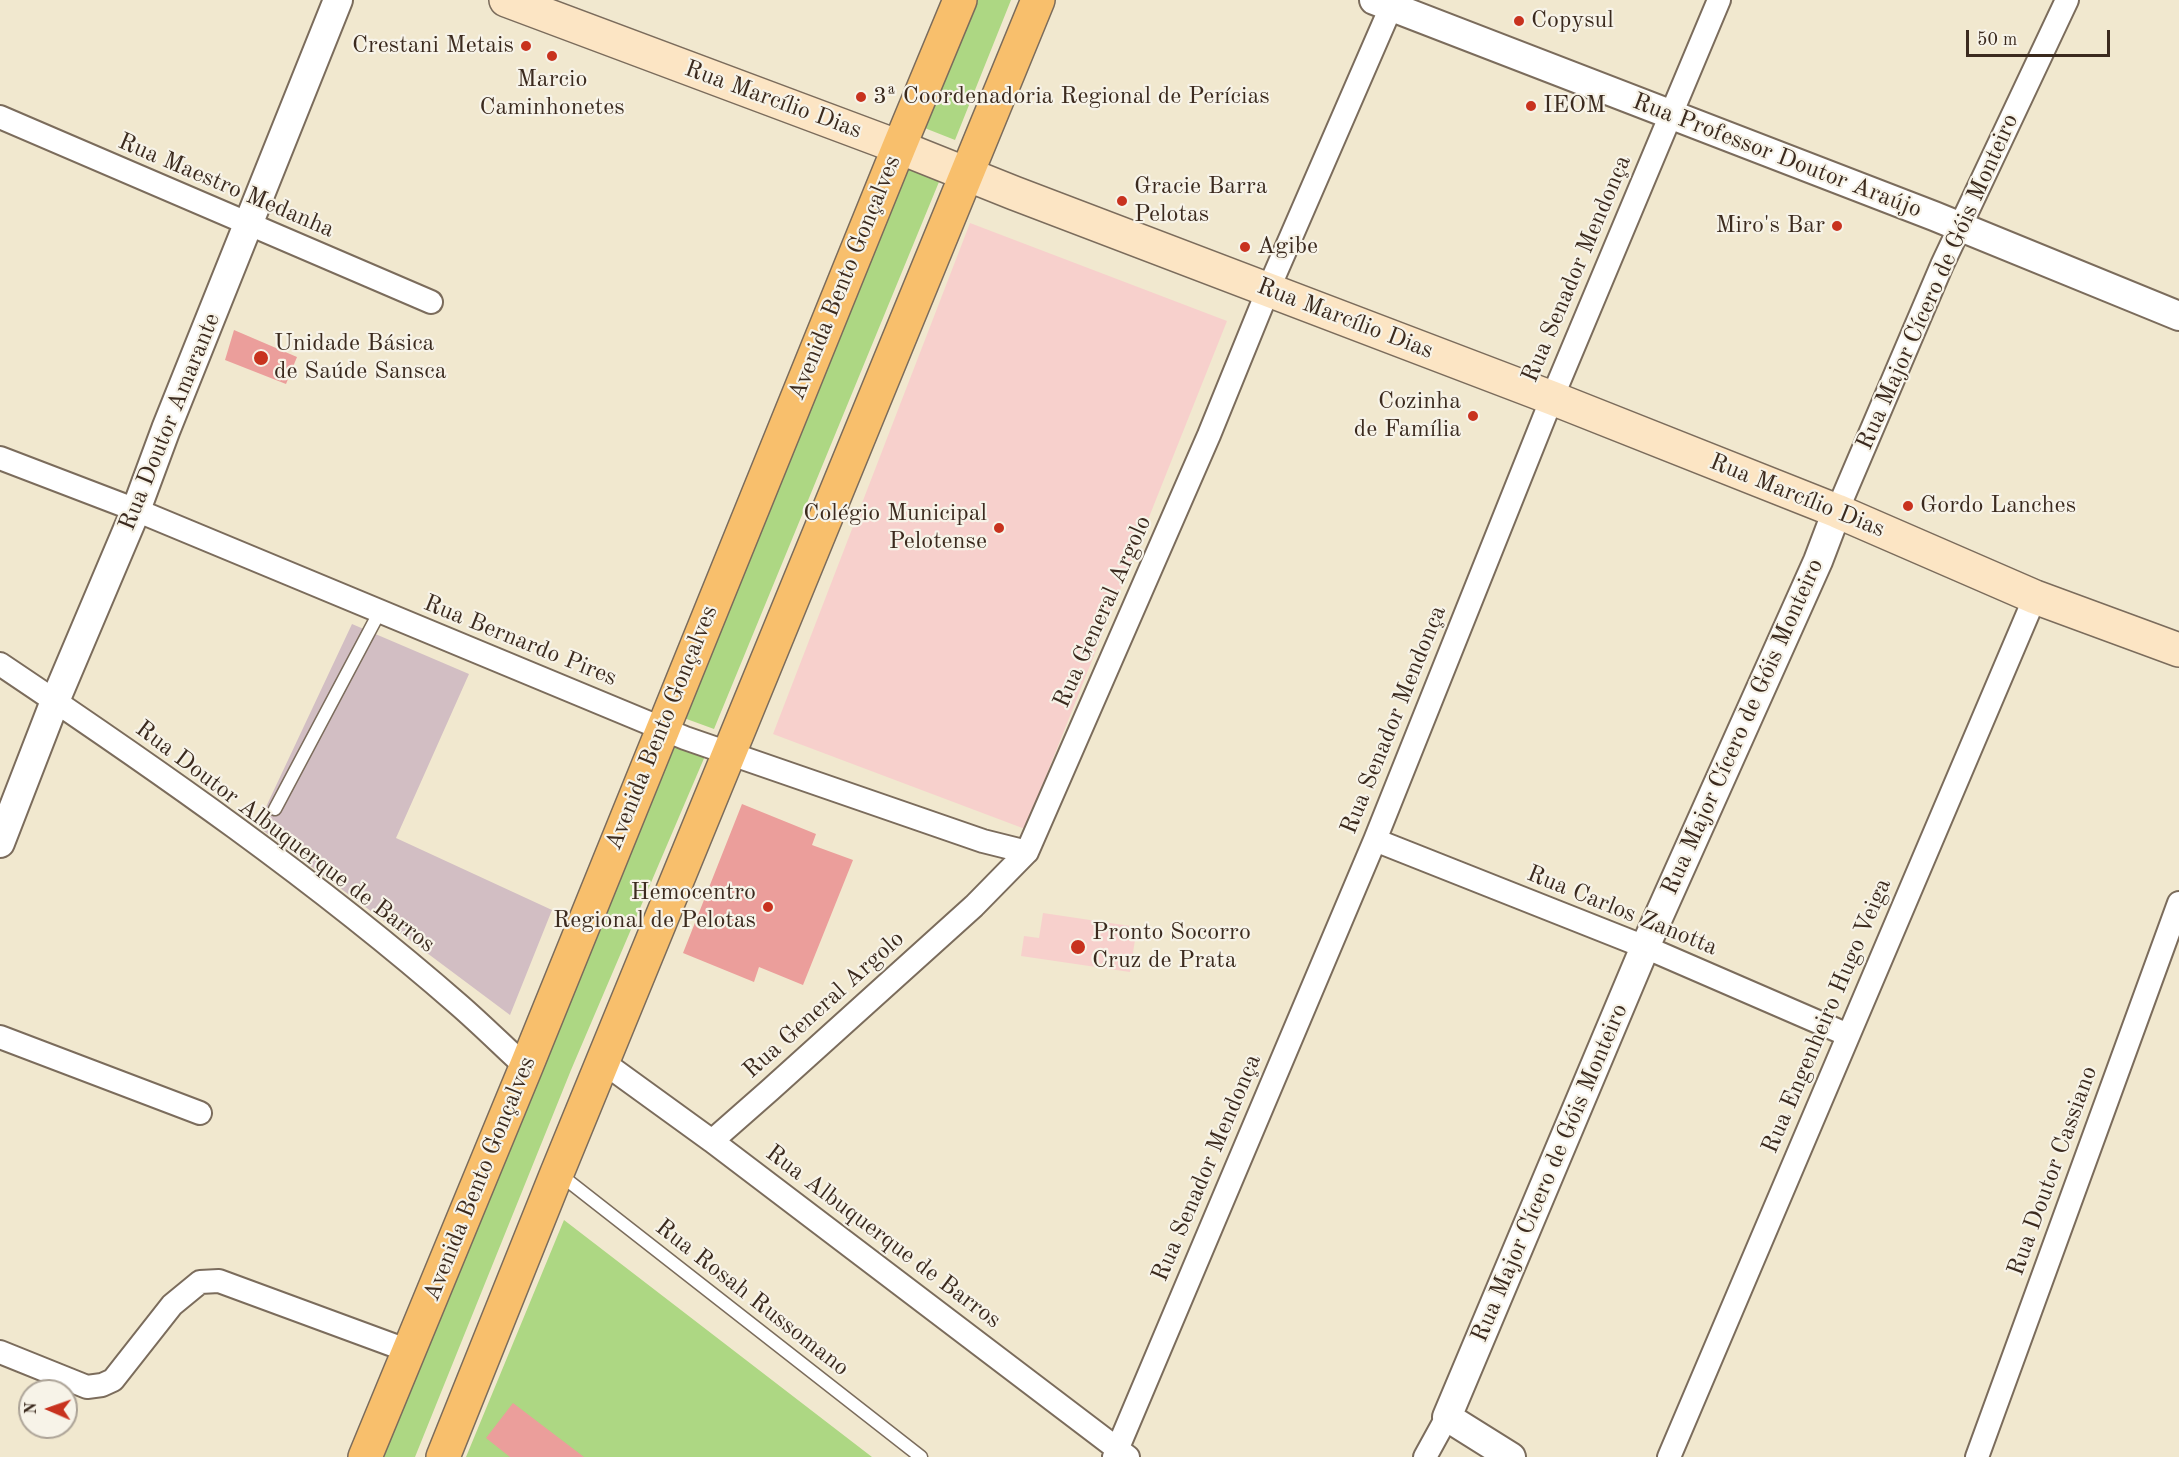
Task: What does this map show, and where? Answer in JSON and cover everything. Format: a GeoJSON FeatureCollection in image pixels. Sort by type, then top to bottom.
{"type":"FeatureCollection","features":[{"type":"Feature","properties":{"kind":"main road","name":"Rua Marcílio Dias"},"geometry":{"type":"LineString","coordinates":[[506,0],[899,147],[1552,398],[1837,511],[2036,597],[2179,650]]}},
{"type":"Feature","properties":{"kind":"main road","name":"Avenida Bento Gonçalves"},"geometry":{"type":"LineString","coordinates":[[365,1457],[960,0]]}},
{"type":"Feature","properties":{"kind":"main road"},"geometry":{"type":"LineString","coordinates":[[443,1457],[728,754],[1038,0]]}},
{"type":"Feature","properties":{"kind":"street","name":"Rua Doutor Amarante"},"geometry":{"type":"LineString","coordinates":[[0,843],[55,701],[136,510],[166,429],[338,0]]}},
{"type":"Feature","properties":{"kind":"street","name":"Rua Senador Mendonça"},"geometry":{"type":"LineString","coordinates":[[1120,1454],[1375,840],[1552,398],[1719,0]]}},
{"type":"Feature","properties":{"kind":"street","name":"Rua Major Cícero de Góis Monteiro"},"geometry":{"type":"LineString","coordinates":[[1425,1457],[1447,1417],[1645,947],[1818,561],[1837,511],[1960,228],[2067,0]]}},
{"type":"Feature","properties":{"kind":"street","name":"Rua Professor Doutor Araújo"},"geometry":{"type":"LineString","coordinates":[[1387,2],[2179,316]]}},
{"type":"Feature","properties":{"kind":"street","name":"Rua General Argolo"},"geometry":{"type":"LineString","coordinates":[[712,1141],[974,906],[1027,852],[1209,435],[1387,2]]}},
{"type":"Feature","properties":{"kind":"street","name":"Rua Maestro Medanha"},"geometry":{"type":"LineString","coordinates":[[0,117],[249,226],[431,302]]}},
{"type":"Feature","properties":{"kind":"street","name":"Rua Bernardo Pires"},"geometry":{"type":"LineString","coordinates":[[0,459],[136,510],[662,729],[728,754],[983,841],[1027,852]]}},
{"type":"Feature","properties":{"kind":"street","name":"Rua Engenheiro Hugo Veiga"},"geometry":{"type":"LineString","coordinates":[[1669,1457],[2036,597]]}},
{"type":"Feature","properties":{"kind":"street","name":"Rua Doutor Albuquerque de Barros"},"geometry":{"type":"LineString","coordinates":[[0,664],[183,790],[336,904],[460,1005],[526,1067]]}},
{"type":"Feature","properties":{"kind":"street","name":"Rua Carlos Zanotta"},"geometry":{"type":"LineString","coordinates":[[1375,840],[1645,947],[1848,1035]]}},
{"type":"Feature","properties":{"kind":"street","name":"Rua Doutor Cassiano"},"geometry":{"type":"LineString","coordinates":[[1977,1457],[2179,903]]}},
{"type":"Feature","properties":{"kind":"street"},"geometry":{"type":"LineString","coordinates":[[0,1037],[200,1113]]}},
{"type":"Feature","properties":{"kind":"street","name":"Rua Albuquerque de Barros"},"geometry":{"type":"LineString","coordinates":[[603,1062],[712,1141],[1120,1454]]}},
{"type":"Feature","properties":{"kind":"street"},"geometry":{"type":"LineString","coordinates":[[0,1352],[87,1387],[102,1385],[113,1380],[172,1305],[200,1282],[219,1281],[409,1351]]}},
{"type":"Feature","properties":{"kind":"street"},"geometry":{"type":"LineString","coordinates":[[1447,1417],[1511,1457]]}},
{"type":"Feature","properties":{"kind":"lane"},"geometry":{"type":"LineString","coordinates":[[275,809],[379,612]]}},
{"type":"Feature","properties":{"kind":"lane","name":"Rua Rosah Russomano"},"geometry":{"type":"LineString","coordinates":[[557,1173],[921,1457]]}},
{"type":"Feature","properties":{"kind":"shaded area","name":"Colégio Municipal Pelotense"},"geometry":{"type":"Polygon","coordinates":[[[970,223],[1227,321],[1025,829],[773,734],[970,223]]]}},
{"type":"Feature","properties":{"kind":"shaded area"},"geometry":{"type":"Polygon","coordinates":[[[352,624],[469,674],[396,838],[552,910],[510,1015],[257,826],[352,624]]]}},
{"type":"Feature","properties":{"kind":"shaded area","name":"Pronto Socorro Cruz de Prata"},"geometry":{"type":"Polygon","coordinates":[[[1043,913],[1137,927],[1130,972],[1021,956],[1024,936],[1039,938],[1043,913]]]}},
{"type":"Feature","properties":{"kind":"green space"},"geometry":{"type":"Polygon","coordinates":[[[967,0],[1011,0],[955,140],[917,125],[967,0]]]}},
{"type":"Feature","properties":{"kind":"green space"},"geometry":{"type":"Polygon","coordinates":[[[901,163],[941,177],[714,729],[673,714],[901,163]]]}},
{"type":"Feature","properties":{"kind":"green space"},"geometry":{"type":"Polygon","coordinates":[[[665,741],[705,756],[571,1070],[415,1457],[368,1457],[665,741]]]}},
{"type":"Feature","properties":{"kind":"green space"},"geometry":{"type":"Polygon","coordinates":[[[564,1220],[872,1457],[466,1457],[564,1220]]]}},
{"type":"Feature","properties":{"kind":"building","name":"Unidade Básica de Saúde Sansca"},"geometry":{"type":"Polygon","coordinates":[[[234,330],[297,357],[286,384],[225,360],[234,330]]]}},
{"type":"Feature","properties":{"kind":"building","name":"Hemocentro Regional de Pelotas"},"geometry":{"type":"Polygon","coordinates":[[[742,804],[816,834],[812,845],[853,860],[803,985],[759,967],[754,982],[683,953],[742,804]]]}},
{"type":"Feature","properties":{"kind":"building"},"geometry":{"type":"Polygon","coordinates":[[[513,1403],[584,1457],[510,1457],[486,1438],[513,1403]]]}},
{"type":"Feature","properties":{"kind":"place","name":"Copysul"},"geometry":{"type":"Point","coordinates":[1519,21]}},
{"type":"Feature","properties":{"kind":"place","name":"Crestani Metais"},"geometry":{"type":"Point","coordinates":[526,46]}},
{"type":"Feature","properties":{"kind":"place","name":"Marcio Caminhonetes"},"geometry":{"type":"Point","coordinates":[552,56]}},
{"type":"Feature","properties":{"kind":"place","name":"3ª Coordenadoria Regional de Perícias"},"geometry":{"type":"Point","coordinates":[861,97]}},
{"type":"Feature","properties":{"kind":"place","name":"IEOM"},"geometry":{"type":"Point","coordinates":[1531,106]}},
{"type":"Feature","properties":{"kind":"place","name":"Gracie Barra Pelotas"},"geometry":{"type":"Point","coordinates":[1122,201]}},
{"type":"Feature","properties":{"kind":"place","name":"Miro's Bar"},"geometry":{"type":"Point","coordinates":[1837,226]}},
{"type":"Feature","properties":{"kind":"place","name":"Agibe"},"geometry":{"type":"Point","coordinates":[1245,247]}},
{"type":"Feature","properties":{"kind":"place","name":"Unidade Básica de Saúde Sansca"},"geometry":{"type":"Point","coordinates":[261,358]}},
{"type":"Feature","properties":{"kind":"place","name":"Cozinha de Família"},"geometry":{"type":"Point","coordinates":[1473,416]}},
{"type":"Feature","properties":{"kind":"place","name":"Gordo Lanches"},"geometry":{"type":"Point","coordinates":[1908,506]}},
{"type":"Feature","properties":{"kind":"place","name":"Colégio Municipal Pelotense"},"geometry":{"type":"Point","coordinates":[999,528]}},
{"type":"Feature","properties":{"kind":"place","name":"Hemocentro Regional de Pelotas"},"geometry":{"type":"Point","coordinates":[768,907]}},
{"type":"Feature","properties":{"kind":"place","name":"Pronto Socorro Cruz de Prata"},"geometry":{"type":"Point","coordinates":[1078,947]}}]}
